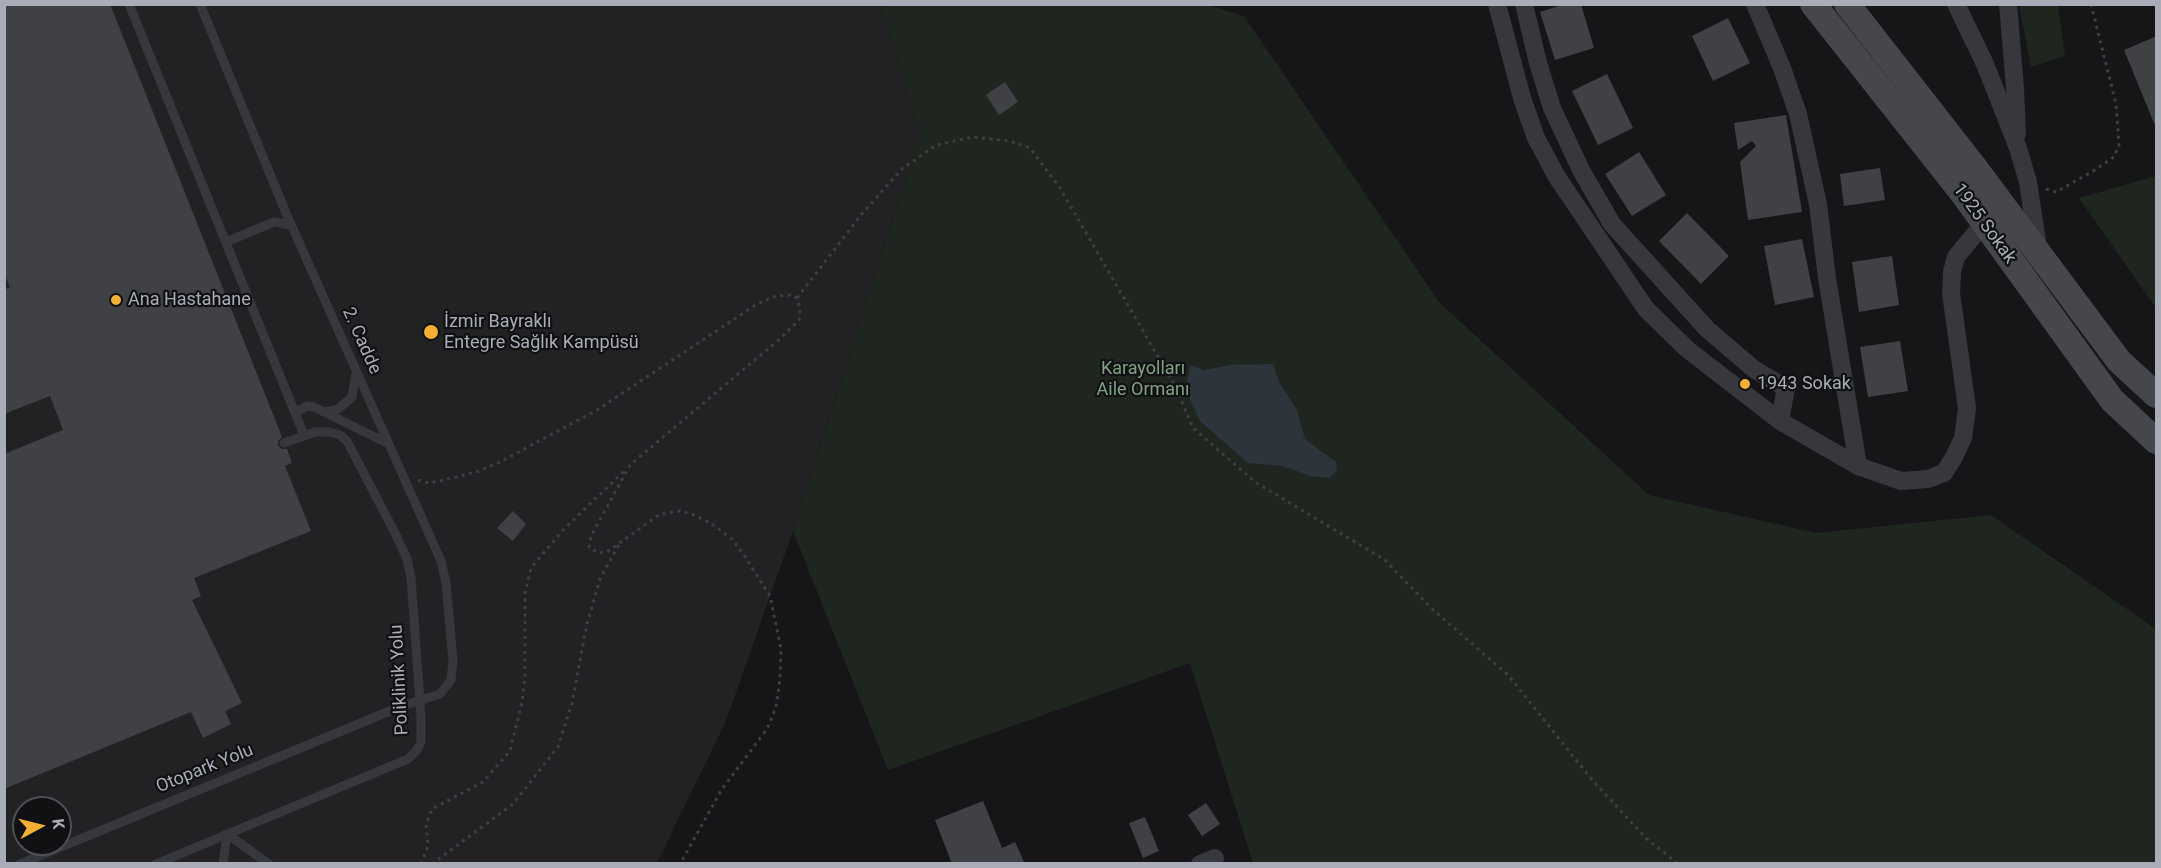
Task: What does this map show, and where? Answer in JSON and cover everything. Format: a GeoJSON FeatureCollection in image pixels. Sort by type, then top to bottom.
{"type":"FeatureCollection","features":[{"type":"Feature","properties":{"kind":"main road","name":"1925 Sokak"},"geometry":{"type":"LineString","coordinates":[[1813,4],[1984,223],[2112,400],[2157,441]]}},
{"type":"Feature","properties":{"kind":"main road","name":"1925 Sokak"},"geometry":{"type":"LineString","coordinates":[[1847,4],[1975,168],[2120,361],[2157,395]]}},
{"type":"Feature","properties":{"kind":"street"},"geometry":{"type":"LineString","coordinates":[[1497,4],[1522,99],[1536,138],[1557,177],[1587,224],[1646,309],[1687,348],[1780,421],[1858,466],[1901,481],[1928,479],[1944,473],[1954,457],[1963,438],[1967,408],[1951,293],[1952,272],[1956,257],[1984,223]]}},
{"type":"Feature","properties":{"kind":"street"},"geometry":{"type":"LineString","coordinates":[[1524,4],[1538,63],[1552,108],[1581,170],[1612,224],[1707,329],[1755,370],[1786,388],[1780,421]]}},
{"type":"Feature","properties":{"kind":"street"},"geometry":{"type":"LineString","coordinates":[[1755,4],[1782,68],[1798,114],[1818,204],[1827,278],[1858,466]]}},
{"type":"Feature","properties":{"kind":"street"},"geometry":{"type":"LineString","coordinates":[[1956,4],[1985,64],[2018,148],[2028,182],[2038,253]]}},
{"type":"Feature","properties":{"kind":"street"},"geometry":{"type":"LineString","coordinates":[[2008,4],[2018,148]]}},
{"type":"Feature","properties":{"kind":"lane"},"geometry":{"type":"LineString","coordinates":[[129,4],[304,435]]}},
{"type":"Feature","properties":{"kind":"lane","name":"2. Cadde"},"geometry":{"type":"LineString","coordinates":[[200,4],[291,225],[441,561],[446,583],[453,661],[451,680],[440,694]]}},
{"type":"Feature","properties":{"kind":"lane"},"geometry":{"type":"LineString","coordinates":[[226,242],[274,222],[291,225]]}},
{"type":"Feature","properties":{"kind":"lane"},"geometry":{"type":"LineString","coordinates":[[326,412],[338,409],[352,397],[356,371]]}},
{"type":"Feature","properties":{"kind":"lane"},"geometry":{"type":"LineString","coordinates":[[295,412],[307,406],[326,412],[389,444]]}},
{"type":"Feature","properties":{"kind":"lane","name":"Poliklinik Yolu"},"geometry":{"type":"LineString","coordinates":[[156,864],[408,759],[421,742],[411,578],[407,559],[347,441],[340,435],[315,432],[284,442]]}},
{"type":"Feature","properties":{"kind":"lane","name":"Otopark Yolu"},"geometry":{"type":"LineString","coordinates":[[20,864],[402,706],[440,694]]}},
{"type":"Feature","properties":{"kind":"lane"},"geometry":{"type":"LineString","coordinates":[[223,864],[227,834],[269,864]]}},
{"type":"Feature","properties":{"kind":"path"},"geometry":{"type":"LineString","coordinates":[[2028,182],[2056,192],[2114,157],[2119,145],[2116,104],[2091,4]]}},
{"type":"Feature","properties":{"kind":"path"},"geometry":{"type":"LineString","coordinates":[[797,298],[861,215],[902,169],[936,145],[973,137],[1009,141],[1030,148],[1060,188],[1175,386],[1193,428],[1255,482],[1385,560],[1431,608],[1508,675],[1593,781],[1646,838],[1678,864]]}},
{"type":"Feature","properties":{"kind":"path"},"geometry":{"type":"LineString","coordinates":[[403,477],[429,483],[479,471],[500,462],[597,410],[757,304],[776,296],[790,295],[797,298],[801,309],[799,320],[782,337],[630,465],[562,530],[531,568],[525,593],[523,693],[510,751],[483,782],[432,809],[426,824],[428,846],[421,864]]}},
{"type":"Feature","properties":{"kind":"path"},"geometry":{"type":"LineString","coordinates":[[630,465],[591,536],[589,547],[598,553],[607,552],[660,514],[680,511],[712,524],[732,539],[760,578],[770,596],[782,649],[776,707],[767,729],[722,789],[680,864]]}},
{"type":"Feature","properties":{"kind":"path"},"geometry":{"type":"LineString","coordinates":[[432,864],[513,804],[558,747],[572,703],[587,624],[600,579],[621,542]]}},
{"type":"Feature","properties":{"kind":"shaded area","name":"İzmir Bayraklı Entegre Sağlık Kampüsü"},"geometry":{"type":"Polygon","coordinates":[[[5,5],[880,5],[920,134],[793,531],[726,721],[657,863],[5,864],[5,5]]]}},
{"type":"Feature","properties":{"kind":"shaded area"},"geometry":{"type":"Polygon","coordinates":[[[1273,364],[1280,384],[1297,410],[1305,439],[1336,462],[1337,470],[1330,478],[1311,476],[1282,466],[1248,463],[1200,421],[1186,389],[1190,365],[1204,370],[1231,365],[1273,364]]]}},
{"type":"Feature","properties":{"kind":"green space","name":"Karayolları Aile Ormanı"},"geometry":{"type":"Polygon","coordinates":[[[880,5],[1207,5],[1244,16],[1439,302],[1649,495],[1816,533],[1991,515],[2156,629],[2156,863],[1253,863],[1190,663],[888,770],[793,531],[920,134],[880,5]]]}},
{"type":"Feature","properties":{"kind":"green space"},"geometry":{"type":"Polygon","coordinates":[[[2019,5],[2058,5],[2065,56],[2031,67],[2019,5]]]}},
{"type":"Feature","properties":{"kind":"green space"},"geometry":{"type":"Polygon","coordinates":[[[2156,176],[2156,308],[2079,198],[2156,176]]]}},
{"type":"Feature","properties":{"kind":"building","name":"Ana Hastahane"},"geometry":{"type":"Polygon","coordinates":[[[4,4],[110,4],[282,437],[278,441],[278,446],[287,449],[292,463],[285,466],[311,531],[194,578],[201,596],[192,600],[242,703],[225,711],[231,724],[203,738],[191,712],[4,789],[4,454],[63,430],[50,396],[4,414],[4,290],[10,287],[4,273],[4,4]]]}},
{"type":"Feature","properties":{"kind":"building"},"geometry":{"type":"Polygon","coordinates":[[[1565,4],[1581,4],[1594,48],[1555,60],[1540,12],[1565,4]]]}},
{"type":"Feature","properties":{"kind":"building"},"geometry":{"type":"Polygon","coordinates":[[[1728,18],[1750,63],[1713,81],[1692,36],[1728,18]]]}},
{"type":"Feature","properties":{"kind":"building"},"geometry":{"type":"Polygon","coordinates":[[[2157,36],[2157,128],[2156,128],[2124,50],[2157,36]]]}},
{"type":"Feature","properties":{"kind":"building"},"geometry":{"type":"Polygon","coordinates":[[[1607,74],[1633,128],[1598,145],[1572,91],[1607,74]]]}},
{"type":"Feature","properties":{"kind":"building"},"geometry":{"type":"Polygon","coordinates":[[[1005,82],[1018,102],[999,115],[986,95],[1005,82]]]}},
{"type":"Feature","properties":{"kind":"building"},"geometry":{"type":"Polygon","coordinates":[[[1786,115],[1802,212],[1748,220],[1740,162],[1756,146],[1752,141],[1738,150],[1734,123],[1786,115]]]}},
{"type":"Feature","properties":{"kind":"building"},"geometry":{"type":"Polygon","coordinates":[[[1639,152],[1666,195],[1632,216],[1605,174],[1639,152]]]}},
{"type":"Feature","properties":{"kind":"building"},"geometry":{"type":"Polygon","coordinates":[[[1880,168],[1885,200],[1844,206],[1840,174],[1880,168]]]}},
{"type":"Feature","properties":{"kind":"building"},"geometry":{"type":"Polygon","coordinates":[[[1687,213],[1729,256],[1701,284],[1659,241],[1687,213]]]}},
{"type":"Feature","properties":{"kind":"building"},"geometry":{"type":"Polygon","coordinates":[[[1802,239],[1814,297],[1775,305],[1764,246],[1802,239]]]}},
{"type":"Feature","properties":{"kind":"building"},"geometry":{"type":"Polygon","coordinates":[[[1892,256],[1899,305],[1859,312],[1852,262],[1892,256]]]}},
{"type":"Feature","properties":{"kind":"building"},"geometry":{"type":"Polygon","coordinates":[[[1900,341],[1908,391],[1868,397],[1860,347],[1900,341]]]}},
{"type":"Feature","properties":{"kind":"building"},"geometry":{"type":"Polygon","coordinates":[[[513,511],[526,524],[513,541],[497,528],[513,511]]]}},
{"type":"Feature","properties":{"kind":"building"},"geometry":{"type":"Polygon","coordinates":[[[983,801],[1002,848],[1015,842],[1025,864],[952,864],[935,820],[983,801]]]}},
{"type":"Feature","properties":{"kind":"building"},"geometry":{"type":"Polygon","coordinates":[[[1206,803],[1220,824],[1202,836],[1188,815],[1206,803]]]}},
{"type":"Feature","properties":{"kind":"building"},"geometry":{"type":"Polygon","coordinates":[[[1145,817],[1159,851],[1143,858],[1129,823],[1145,817]]]}},
{"type":"Feature","properties":{"kind":"place","name":"Ana Hastahane"},"geometry":{"type":"Point","coordinates":[116,300]}},
{"type":"Feature","properties":{"kind":"place","name":"İzmir Bayraklı Entegre Sağlık Kampüsü"},"geometry":{"type":"Point","coordinates":[431,332]}},
{"type":"Feature","properties":{"kind":"place","name":"1943 Sokak"},"geometry":{"type":"Point","coordinates":[1745,384]}}]}
